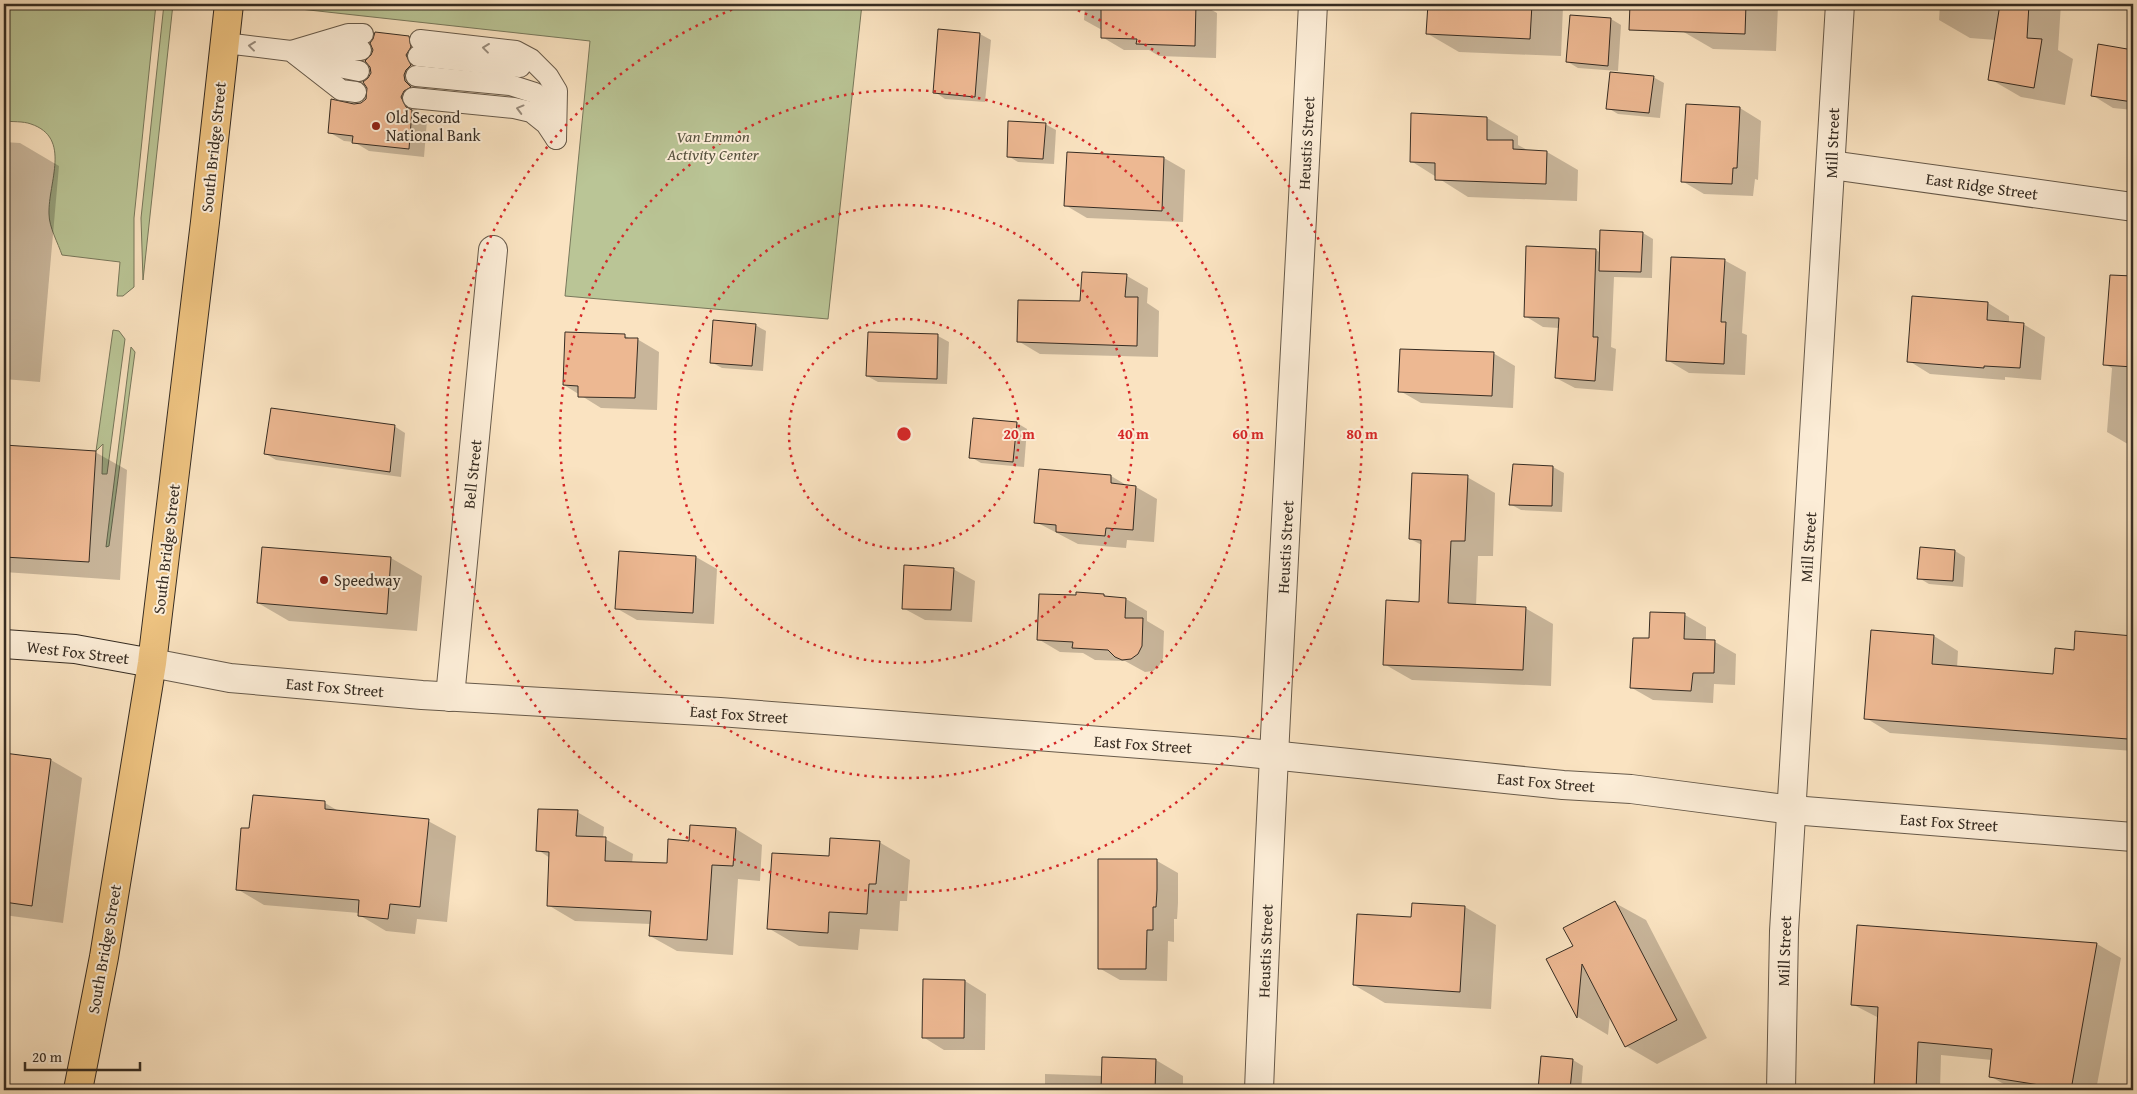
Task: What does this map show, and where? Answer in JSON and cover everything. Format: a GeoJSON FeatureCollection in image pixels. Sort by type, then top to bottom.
{"type":"FeatureCollection","features":[{"type":"Feature","properties":{"kind":"highway","name":"South Bridge Street"},"geometry":{"type":"LineString","coordinates":[[78,1090],[104,957],[152,662],[229,4]]}},
{"type":"Feature","properties":{"kind":"street","name":"Heustis Street"},"geometry":{"type":"LineString","coordinates":[[1260,1090],[1270,806],[1313,4]]}},
{"type":"Feature","properties":{"kind":"street","name":"Mill Street"},"geometry":{"type":"LineString","coordinates":[[1781,1090],[1784,931],[1840,4]]}},
{"type":"Feature","properties":{"kind":"street","name":"East Ridge Street"},"geometry":{"type":"LineString","coordinates":[[1831,165],[2133,207]]}},
{"type":"Feature","properties":{"kind":"street","name":"Bell Street"},"geometry":{"type":"LineString","coordinates":[[450,697],[493,250]]}},
{"type":"Feature","properties":{"kind":"street","name":"West Fox Street"},"geometry":{"type":"LineString","coordinates":[[4,644],[75,649],[152,662]]}},
{"type":"Feature","properties":{"kind":"street","name":"East Fox Street"},"geometry":{"type":"LineString","coordinates":[[152,662],[230,678],[450,697],[720,712],[1274,755],[1563,785],[1631,789],[1792,810],[2133,837]]}},
{"type":"Feature","properties":{"kind":"lane"},"geometry":{"type":"LineString","coordinates":[[291,51],[348,34],[362,42]]}},
{"type":"Feature","properties":{"kind":"lane"},"geometry":{"type":"LineString","coordinates":[[225,43],[291,51],[359,71]]}},
{"type":"Feature","properties":{"kind":"lane"},"geometry":{"type":"LineString","coordinates":[[413,98],[514,108],[531,112],[546,124],[556,139],[556,91],[548,76],[531,60],[516,52],[419,48]]}},
{"type":"Feature","properties":{"kind":"lane"},"geometry":{"type":"LineString","coordinates":[[291,51],[341,90],[356,92]]}},
{"type":"Feature","properties":{"kind":"lane"},"geometry":{"type":"LineString","coordinates":[[416,76],[510,85],[535,93],[556,109]]}},
{"type":"Feature","properties":{"kind":"green space"},"geometry":{"type":"Polygon","coordinates":[[[5,4],[156,4],[134,218],[134,287],[123,296],[117,296],[120,262],[62,255],[49,219],[55,162],[51,139],[44,131],[31,124],[4,121],[5,4]]]}},
{"type":"Feature","properties":{"kind":"green space"},"geometry":{"type":"Polygon","coordinates":[[[164,4],[173,4],[143,280],[141,218],[164,4]]]}},
{"type":"Feature","properties":{"kind":"green space","name":"Van Emmon Activity Center"},"geometry":{"type":"Polygon","coordinates":[[[301,4],[862,4],[828,319],[565,296],[590,41],[300,9],[301,4]]]}},
{"type":"Feature","properties":{"kind":"green space"},"geometry":{"type":"Polygon","coordinates":[[[113,330],[119,331],[125,339],[107,474],[102,474],[103,444],[96,451],[113,330]]]}},
{"type":"Feature","properties":{"kind":"green space"},"geometry":{"type":"Polygon","coordinates":[[[131,347],[135,352],[109,546],[106,547],[131,347]]]}},
{"type":"Feature","properties":{"kind":"building"},"geometry":{"type":"Polygon","coordinates":[[[1101,4],[1196,4],[1195,46],[1136,44],[1137,39],[1101,38],[1101,4]]]}},
{"type":"Feature","properties":{"kind":"building"},"geometry":{"type":"Polygon","coordinates":[[[1428,4],[1532,4],[1530,39],[1426,34],[1428,4]]]}},
{"type":"Feature","properties":{"kind":"building"},"geometry":{"type":"Polygon","coordinates":[[[1630,4],[1746,4],[1745,34],[1629,30],[1630,4]]]}},
{"type":"Feature","properties":{"kind":"building"},"geometry":{"type":"Polygon","coordinates":[[[2000,4],[2029,4],[2027,38],[2042,39],[2034,88],[1988,80],[2000,4]]]}},
{"type":"Feature","properties":{"kind":"building"},"geometry":{"type":"Polygon","coordinates":[[[1570,15],[1611,18],[1608,66],[1566,62],[1570,15]]]}},
{"type":"Feature","properties":{"kind":"building"},"geometry":{"type":"Polygon","coordinates":[[[938,29],[980,33],[975,97],[933,93],[938,29]]]}},
{"type":"Feature","properties":{"kind":"building"},"geometry":{"type":"Polygon","coordinates":[[[375,32],[409,36],[411,47],[406,55],[411,65],[404,75],[405,81],[411,87],[404,91],[401,97],[406,107],[412,110],[409,149],[352,143],[353,136],[328,133],[331,99],[354,104],[361,103],[366,99],[367,88],[363,82],[371,73],[370,67],[365,61],[373,50],[370,43],[375,32]]]}},
{"type":"Feature","properties":{"kind":"building"},"geometry":{"type":"Polygon","coordinates":[[[2098,44],[2133,50],[2133,102],[2091,96],[2098,44]]]}},
{"type":"Feature","properties":{"kind":"building"},"geometry":{"type":"Polygon","coordinates":[[[1610,72],[1654,76],[1649,113],[1606,109],[1610,72]]]}},
{"type":"Feature","properties":{"kind":"building"},"geometry":{"type":"Polygon","coordinates":[[[1686,104],[1740,107],[1737,168],[1733,168],[1732,184],[1681,182],[1686,104]]]}},
{"type":"Feature","properties":{"kind":"building"},"geometry":{"type":"Polygon","coordinates":[[[1411,113],[1487,117],[1487,140],[1513,140],[1513,149],[1547,151],[1546,184],[1435,180],[1435,163],[1410,162],[1411,113]]]}},
{"type":"Feature","properties":{"kind":"building"},"geometry":{"type":"Polygon","coordinates":[[[1008,121],[1046,123],[1043,159],[1007,157],[1008,121]]]}},
{"type":"Feature","properties":{"kind":"building"},"geometry":{"type":"Polygon","coordinates":[[[1067,152],[1164,157],[1162,211],[1064,206],[1067,152]]]}},
{"type":"Feature","properties":{"kind":"building"},"geometry":{"type":"Polygon","coordinates":[[[1600,230],[1643,232],[1641,272],[1599,271],[1600,230]]]}},
{"type":"Feature","properties":{"kind":"building"},"geometry":{"type":"Polygon","coordinates":[[[1526,246],[1596,249],[1593,337],[1598,337],[1595,381],[1555,378],[1559,318],[1524,317],[1526,246]]]}},
{"type":"Feature","properties":{"kind":"building"},"geometry":{"type":"Polygon","coordinates":[[[1671,257],[1725,259],[1721,322],[1726,322],[1724,364],[1666,361],[1671,257]]]}},
{"type":"Feature","properties":{"kind":"building"},"geometry":{"type":"Polygon","coordinates":[[[1082,272],[1127,274],[1125,297],[1138,297],[1137,346],[1017,342],[1018,300],[1080,301],[1082,272]]]}},
{"type":"Feature","properties":{"kind":"building"},"geometry":{"type":"Polygon","coordinates":[[[2110,275],[2133,276],[2133,367],[2103,365],[2110,275]]]}},
{"type":"Feature","properties":{"kind":"building"},"geometry":{"type":"Polygon","coordinates":[[[1912,296],[1988,302],[1987,320],[2024,323],[2020,368],[1984,366],[1984,368],[1907,362],[1912,296]]]}},
{"type":"Feature","properties":{"kind":"building"},"geometry":{"type":"Polygon","coordinates":[[[713,320],[756,324],[752,366],[710,363],[713,320]]]}},
{"type":"Feature","properties":{"kind":"building"},"geometry":{"type":"Polygon","coordinates":[[[565,332],[625,334],[625,338],[638,338],[635,398],[578,397],[578,386],[563,385],[565,332]]]}},
{"type":"Feature","properties":{"kind":"building"},"geometry":{"type":"Polygon","coordinates":[[[868,332],[938,334],[937,379],[866,376],[868,332]]]}},
{"type":"Feature","properties":{"kind":"building"},"geometry":{"type":"Polygon","coordinates":[[[1400,349],[1494,352],[1492,396],[1398,392],[1400,349]]]}},
{"type":"Feature","properties":{"kind":"building"},"geometry":{"type":"Polygon","coordinates":[[[271,408],[395,425],[390,472],[264,454],[271,408]]]}},
{"type":"Feature","properties":{"kind":"building"},"geometry":{"type":"Polygon","coordinates":[[[973,418],[1017,422],[1013,462],[969,458],[973,418]]]}},
{"type":"Feature","properties":{"kind":"building"},"geometry":{"type":"Polygon","coordinates":[[[4,445],[96,451],[89,562],[4,557],[4,445]]]}},
{"type":"Feature","properties":{"kind":"building"},"geometry":{"type":"Polygon","coordinates":[[[1513,464],[1553,466],[1552,506],[1509,505],[1513,464]]]}},
{"type":"Feature","properties":{"kind":"building"},"geometry":{"type":"Polygon","coordinates":[[[1039,469],[1111,475],[1111,483],[1136,486],[1133,530],[1106,528],[1105,536],[1056,532],[1056,525],[1034,523],[1039,469]]]}},
{"type":"Feature","properties":{"kind":"building"},"geometry":{"type":"Polygon","coordinates":[[[1412,473],[1468,475],[1465,541],[1451,541],[1448,603],[1526,607],[1523,670],[1383,665],[1386,600],[1419,602],[1421,540],[1409,539],[1412,473]]]}},
{"type":"Feature","properties":{"kind":"building"},"geometry":{"type":"Polygon","coordinates":[[[262,547],[391,557],[387,614],[257,603],[262,547]]]}},
{"type":"Feature","properties":{"kind":"building"},"geometry":{"type":"Polygon","coordinates":[[[1920,547],[1955,550],[1953,581],[1917,579],[1920,547]]]}},
{"type":"Feature","properties":{"kind":"building"},"geometry":{"type":"Polygon","coordinates":[[[619,551],[696,556],[693,613],[615,609],[619,551]]]}},
{"type":"Feature","properties":{"kind":"building"},"geometry":{"type":"Polygon","coordinates":[[[904,565],[954,568],[951,610],[902,609],[904,565]]]}},
{"type":"Feature","properties":{"kind":"building"},"geometry":{"type":"Polygon","coordinates":[[[1076,592],[1126,598],[1125,618],[1143,618],[1142,646],[1138,654],[1131,659],[1122,660],[1115,657],[1108,650],[1072,648],[1073,642],[1037,640],[1039,594],[1076,595],[1076,592]]]}},
{"type":"Feature","properties":{"kind":"building"},"geometry":{"type":"Polygon","coordinates":[[[1650,612],[1685,613],[1684,639],[1715,640],[1714,673],[1693,673],[1691,691],[1630,688],[1633,638],[1649,638],[1650,612]]]}},
{"type":"Feature","properties":{"kind":"building"},"geometry":{"type":"Polygon","coordinates":[[[1871,630],[1934,635],[1932,664],[2053,674],[2055,648],[2074,650],[2075,631],[2133,636],[2133,678],[2128,739],[1864,719],[1871,630]]]}},
{"type":"Feature","properties":{"kind":"building"},"geometry":{"type":"Polygon","coordinates":[[[4,753],[51,759],[32,906],[4,902],[4,753]]]}},
{"type":"Feature","properties":{"kind":"building"},"geometry":{"type":"Polygon","coordinates":[[[253,795],[325,801],[325,809],[429,819],[420,907],[390,904],[388,919],[358,916],[359,900],[236,890],[241,828],[249,828],[253,795]]]}},
{"type":"Feature","properties":{"kind":"building"},"geometry":{"type":"Polygon","coordinates":[[[538,809],[578,810],[576,836],[606,837],[605,861],[667,863],[668,839],[689,841],[690,825],[736,828],[733,866],[712,865],[707,940],[649,936],[651,911],[547,906],[549,852],[536,851],[538,809]]]}},
{"type":"Feature","properties":{"kind":"building"},"geometry":{"type":"Polygon","coordinates":[[[830,838],[880,841],[876,884],[869,884],[867,914],[829,912],[828,933],[767,929],[772,853],[829,856],[830,838]]]}},
{"type":"Feature","properties":{"kind":"building"},"geometry":{"type":"Polygon","coordinates":[[[1098,859],[1157,859],[1156,907],[1153,907],[1153,930],[1147,930],[1146,969],[1098,969],[1098,859]]]}},
{"type":"Feature","properties":{"kind":"building"},"geometry":{"type":"Polygon","coordinates":[[[1615,901],[1677,1020],[1625,1047],[1582,964],[1577,1018],[1546,959],[1573,946],[1563,928],[1615,901]]]}},
{"type":"Feature","properties":{"kind":"building"},"geometry":{"type":"Polygon","coordinates":[[[1412,903],[1465,906],[1460,992],[1353,985],[1357,914],[1411,917],[1412,903]]]}},
{"type":"Feature","properties":{"kind":"building"},"geometry":{"type":"Polygon","coordinates":[[[1857,925],[2097,943],[2071,1090],[1989,1077],[1992,1049],[1918,1042],[1916,1090],[1874,1088],[1878,1007],[1851,1005],[1857,925]]]}},
{"type":"Feature","properties":{"kind":"building"},"geometry":{"type":"Polygon","coordinates":[[[923,979],[965,980],[964,1038],[922,1038],[923,979]]]}},
{"type":"Feature","properties":{"kind":"building"},"geometry":{"type":"Polygon","coordinates":[[[1541,1056],[1573,1059],[1570,1090],[1538,1090],[1541,1056]]]}},
{"type":"Feature","properties":{"kind":"building"},"geometry":{"type":"Polygon","coordinates":[[[1102,1057],[1156,1059],[1155,1090],[1101,1090],[1102,1057]]]}},
{"type":"Feature","properties":{"kind":"place","name":"Old Second National Bank"},"geometry":{"type":"Point","coordinates":[376,126]}},
{"type":"Feature","properties":{"kind":"place","name":"Speedway"},"geometry":{"type":"Point","coordinates":[324,580]}}]}
